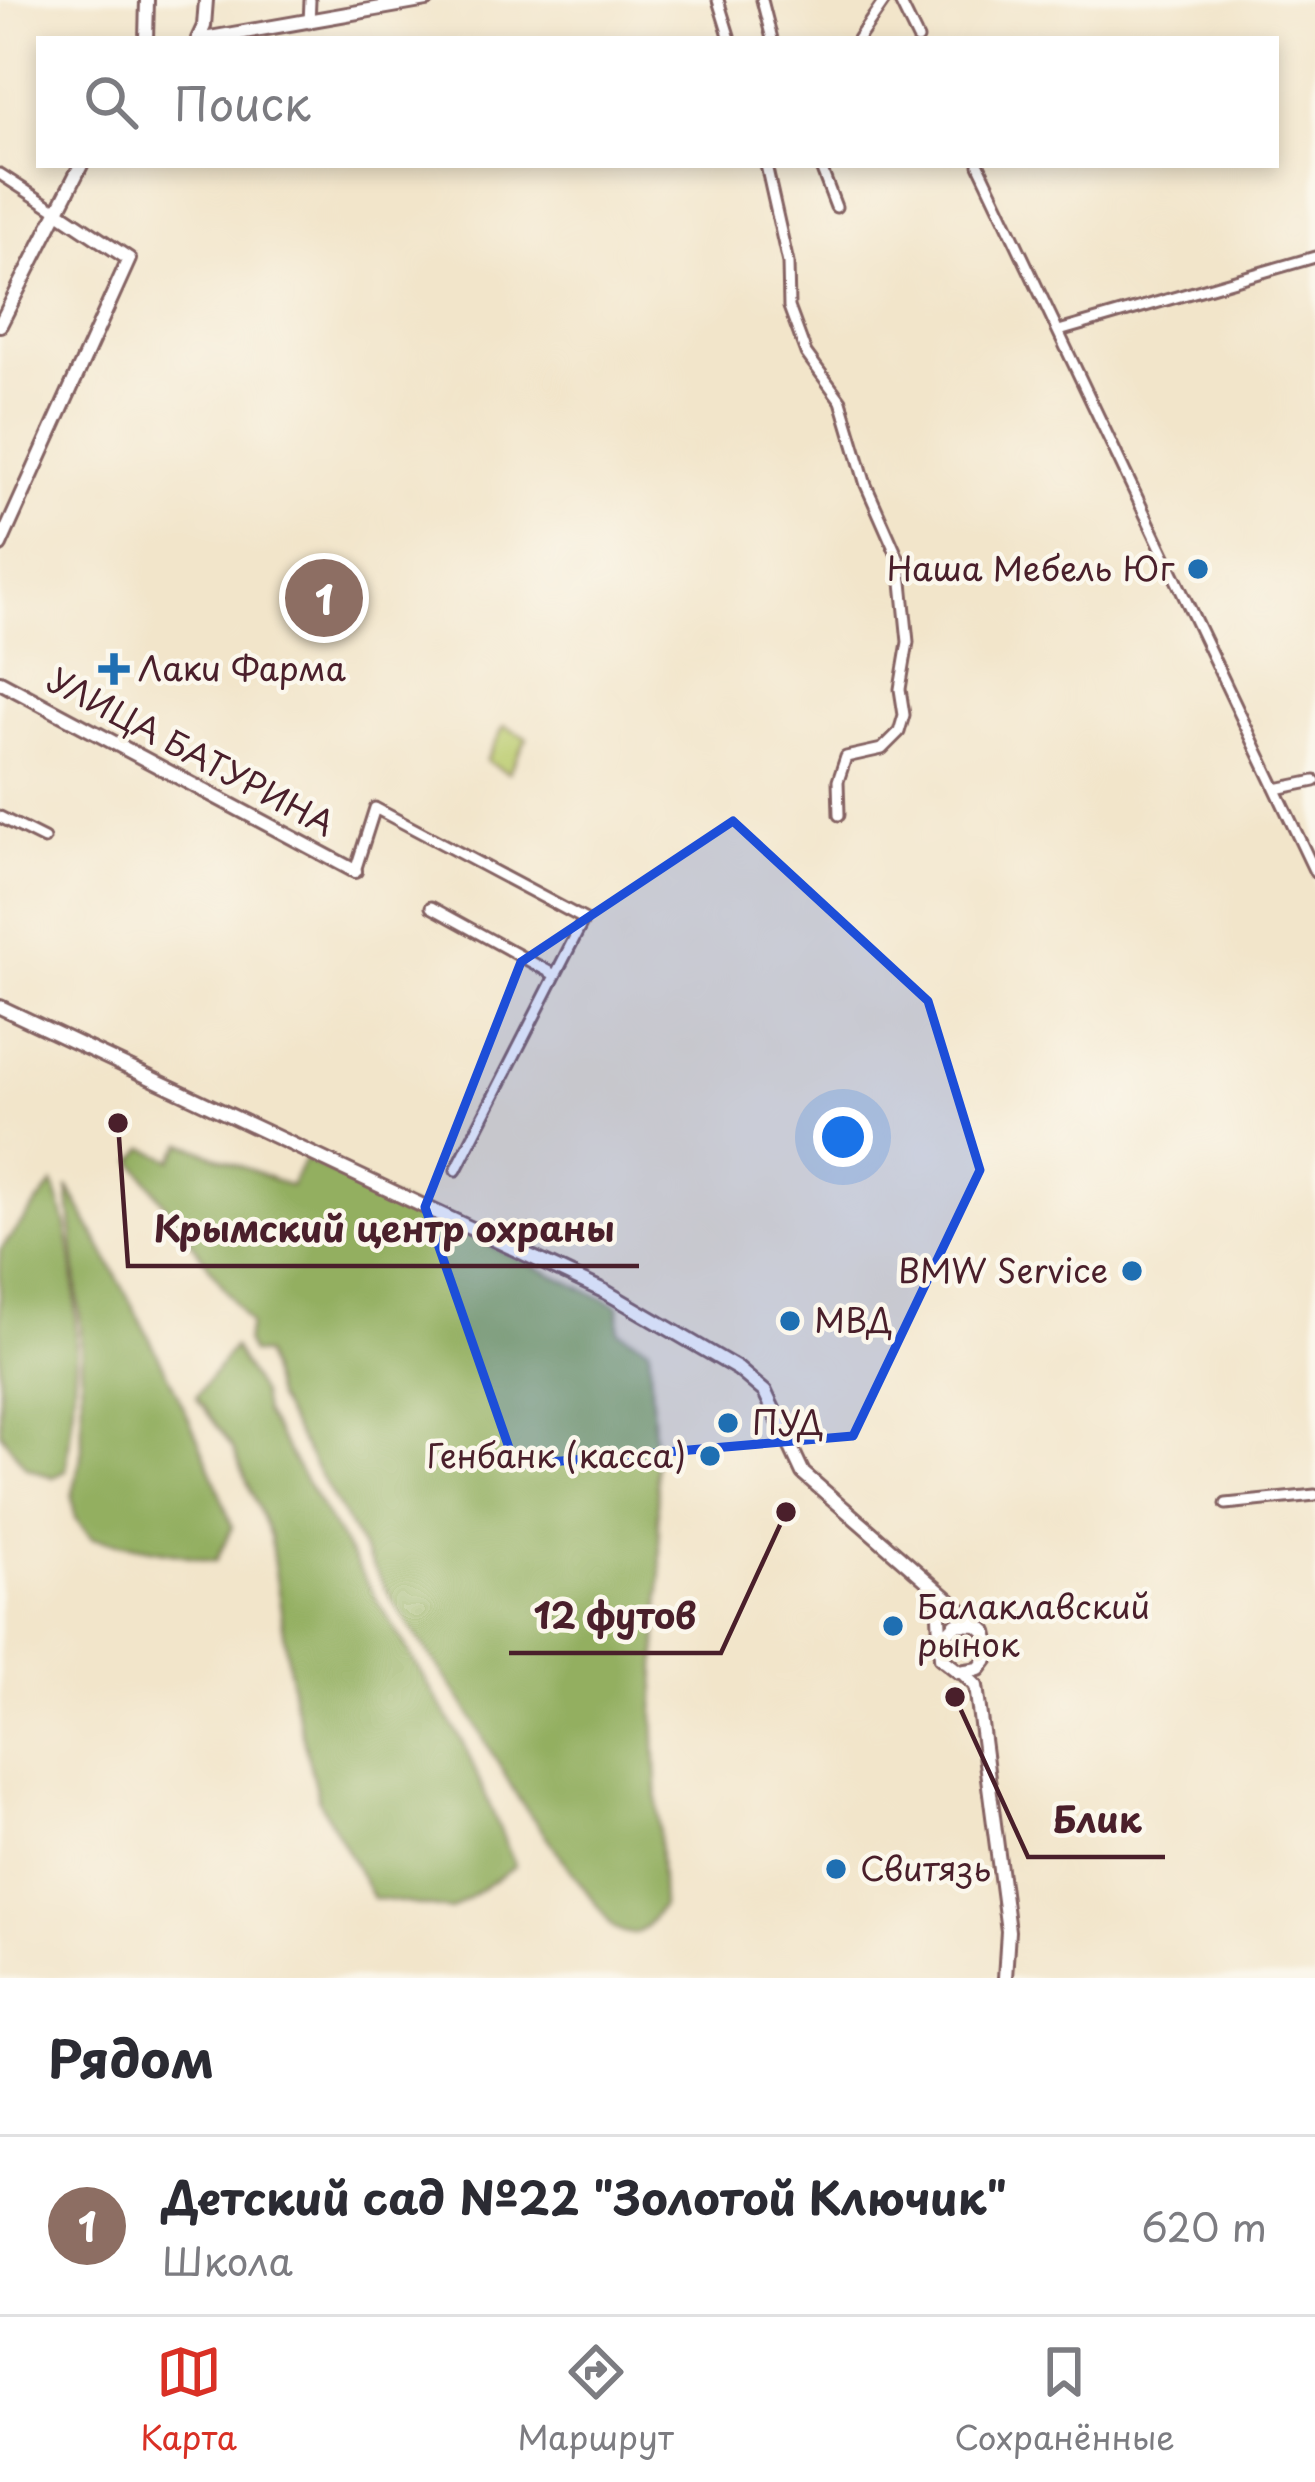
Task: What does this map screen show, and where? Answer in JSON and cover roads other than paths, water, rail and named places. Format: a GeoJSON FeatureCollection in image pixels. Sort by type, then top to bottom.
{"type":"FeatureCollection","features":[{"type":"Feature","properties":{"kind":"main road"},"geometry":{"type":"LineString","coordinates":[[146,36],[147,0]]}},
{"type":"Feature","properties":{"kind":"main road"},"geometry":{"type":"LineString","coordinates":[[202,35],[206,0]]}},
{"type":"Feature","properties":{"kind":"main road"},"geometry":{"type":"LineString","coordinates":[[230,36],[427,0]]}},
{"type":"Feature","properties":{"kind":"main road"},"geometry":{"type":"LineString","coordinates":[[0,325],[79,168]]}},
{"type":"Feature","properties":{"kind":"main road"},"geometry":{"type":"LineString","coordinates":[[0,545],[129,259],[57,211]]}},
{"type":"Feature","properties":{"kind":"main road","name":"УЛИЦА БАТУРИНА"},"geometry":{"type":"LineString","coordinates":[[0,682],[355,872]]}},
{"type":"Feature","properties":{"kind":"main road"},"geometry":{"type":"LineString","coordinates":[[0,1007],[586,1282],[738,1369],[764,1392],[803,1473],[981,1627],[991,1646],[976,1686],[1009,1931],[1006,1978]]}},
{"type":"Feature","properties":{"kind":"main road"},"geometry":{"type":"LineString","coordinates":[[938,1594],[939,1645],[945,1663],[976,1686]]}},
{"type":"Feature","properties":{"kind":"main road"},"geometry":{"type":"LineString","coordinates":[[939,1645],[956,1624],[981,1627]]}},
{"type":"Feature","properties":{"kind":"main road"},"geometry":{"type":"LineString","coordinates":[[963,1673],[979,1669]]}},
{"type":"Feature","properties":{"kind":"street"},"geometry":{"type":"LineString","coordinates":[[309,23],[310,0]]}},
{"type":"Feature","properties":{"kind":"street"},"geometry":{"type":"LineString","coordinates":[[718,0],[729,36]]}},
{"type":"Feature","properties":{"kind":"street"},"geometry":{"type":"LineString","coordinates":[[762,0],[771,36]]}},
{"type":"Feature","properties":{"kind":"street"},"geometry":{"type":"LineString","coordinates":[[860,36],[885,0]]}},
{"type":"Feature","properties":{"kind":"street"},"geometry":{"type":"LineString","coordinates":[[899,0],[917,36]]}},
{"type":"Feature","properties":{"kind":"street"},"geometry":{"type":"LineString","coordinates":[[767,168],[788,263],[788,307],[806,353],[841,401],[866,485],[901,562],[908,641],[900,689],[904,715],[899,732],[882,749],[846,758],[838,782],[839,815]]}},
{"type":"Feature","properties":{"kind":"street"},"geometry":{"type":"LineString","coordinates":[[821,168],[836,207]]}},
{"type":"Feature","properties":{"kind":"street"},"geometry":{"type":"LineString","coordinates":[[980,168],[1315,872]]}},
{"type":"Feature","properties":{"kind":"street"},"geometry":{"type":"LineString","coordinates":[[0,174],[57,211]]}},
{"type":"Feature","properties":{"kind":"street"},"geometry":{"type":"LineString","coordinates":[[1059,332],[1315,256]]}},
{"type":"Feature","properties":{"kind":"street"},"geometry":{"type":"LineString","coordinates":[[1276,789],[1315,781]]}},
{"type":"Feature","properties":{"kind":"street"},"geometry":{"type":"LineString","coordinates":[[355,872],[375,808],[584,919],[456,1170]]}},
{"type":"Feature","properties":{"kind":"street"},"geometry":{"type":"LineString","coordinates":[[0,817],[44,839]]}},
{"type":"Feature","properties":{"kind":"street"},"geometry":{"type":"LineString","coordinates":[[431,907],[555,975]]}},
{"type":"Feature","properties":{"kind":"street"},"geometry":{"type":"LineString","coordinates":[[1226,1504],[1315,1495]]}},
{"type":"Feature","properties":{"kind":"place","name":"Наша Мебель Юг"},"geometry":{"type":"Point","coordinates":[1198,569]}},
{"type":"Feature","properties":{"kind":"place","name":"Детский сад №22 \"Золотой Ключик\""},"geometry":{"type":"Point","coordinates":[324,598]}},
{"type":"Feature","properties":{"kind":"place","name":"Лаки Фарма"},"geometry":{"type":"Point","coordinates":[114,669]}},
{"type":"Feature","properties":{"kind":"place","name":"Крымский центр охраны"},"geometry":{"type":"Point","coordinates":[118,1123]}},
{"type":"Feature","properties":{"kind":"place","name":"BMW Service"},"geometry":{"type":"Point","coordinates":[1132,1271]}},
{"type":"Feature","properties":{"kind":"place","name":"МВД"},"geometry":{"type":"Point","coordinates":[790,1321]}},
{"type":"Feature","properties":{"kind":"place","name":"ПУД"},"geometry":{"type":"Point","coordinates":[728,1423]}},
{"type":"Feature","properties":{"kind":"place","name":"Генбанк (касса)"},"geometry":{"type":"Point","coordinates":[710,1456]}},
{"type":"Feature","properties":{"kind":"place","name":"12 футов"},"geometry":{"type":"Point","coordinates":[786,1512]}},
{"type":"Feature","properties":{"kind":"place","name":"Балаклавский рынок"},"geometry":{"type":"Point","coordinates":[893,1626]}},
{"type":"Feature","properties":{"kind":"place","name":"Блик"},"geometry":{"type":"Point","coordinates":[955,1697]}},
{"type":"Feature","properties":{"kind":"place","name":"Свитязь"},"geometry":{"type":"Point","coordinates":[836,1869]}}]}
